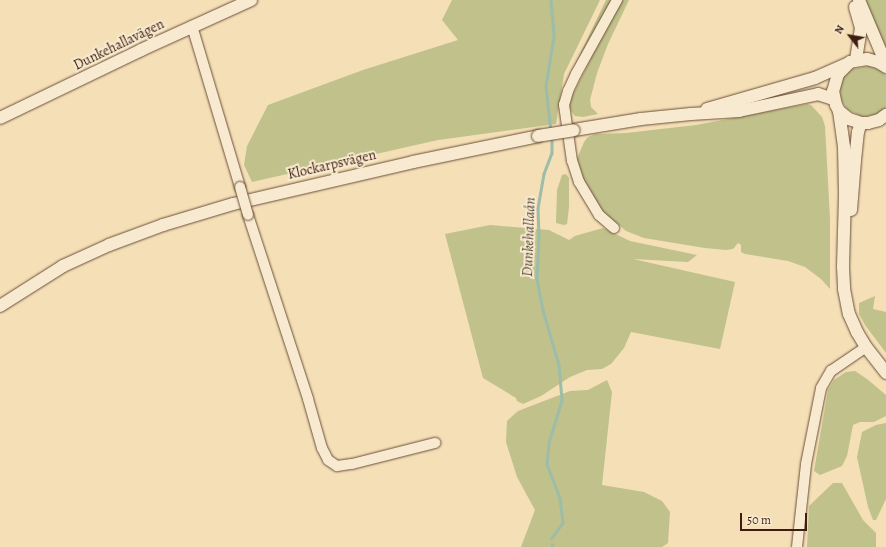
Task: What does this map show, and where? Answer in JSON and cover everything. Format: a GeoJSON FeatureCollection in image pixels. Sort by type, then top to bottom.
{"type":"FeatureCollection","features":[{"type":"Feature","properties":{"kind":"street","name":"Dunkehallavägen"},"geometry":{"type":"LineString","coordinates":[[0,118],[192,26],[251,0]]}},
{"type":"Feature","properties":{"kind":"street"},"geometry":{"type":"LineString","coordinates":[[614,228],[599,215],[579,182],[572,161],[564,105],[568,91],[576,74],[617,0]]}},
{"type":"Feature","properties":{"kind":"street"},"geometry":{"type":"LineString","coordinates":[[852,0],[857,9],[862,28],[852,62],[840,70],[834,80],[833,99],[840,111],[849,119],[861,123],[872,122],[885,117]]}},
{"type":"Feature","properties":{"kind":"street"},"geometry":{"type":"LineString","coordinates":[[859,0],[886,65]]}},
{"type":"Feature","properties":{"kind":"street"},"geometry":{"type":"LineString","coordinates":[[192,26],[248,215],[308,399],[322,448],[328,460],[337,466],[344,465],[435,442]]}},
{"type":"Feature","properties":{"kind":"street"},"geometry":{"type":"LineString","coordinates":[[691,114],[815,78],[852,62],[873,60],[886,65]]}},
{"type":"Feature","properties":{"kind":"street"},"geometry":{"type":"LineString","coordinates":[[691,114],[740,111],[818,94],[833,99]]}},
{"type":"Feature","properties":{"kind":"street"},"geometry":{"type":"LineString","coordinates":[[840,111],[844,148],[844,289],[849,314],[866,347],[886,373]]}},
{"type":"Feature","properties":{"kind":"street","name":"Klockarpsvägen"},"geometry":{"type":"LineString","coordinates":[[0,306],[63,266],[109,245],[163,225],[233,204],[413,162],[538,136],[641,119],[691,114]]}},
{"type":"Feature","properties":{"kind":"street"},"geometry":{"type":"LineString","coordinates":[[843,267],[854,191],[858,132],[861,123]]}},
{"type":"Feature","properties":{"kind":"street"},"geometry":{"type":"LineString","coordinates":[[797,547],[806,464],[821,388],[830,371],[866,347]]}},
{"type":"Feature","properties":{"kind":"green space"},"geometry":{"type":"Polygon","coordinates":[[[452,0],[600,0],[564,74],[556,124],[438,140],[252,182],[244,165],[247,146],[268,105],[363,70],[458,40],[442,20],[452,0]]]}},
{"type":"Feature","properties":{"kind":"green space"},"geometry":{"type":"Polygon","coordinates":[[[606,0],[614,0],[566,87],[568,79],[606,0]]]}},
{"type":"Feature","properties":{"kind":"green space"},"geometry":{"type":"Polygon","coordinates":[[[620,0],[629,0],[608,44],[597,73],[590,100],[591,107],[598,114],[583,117],[575,116],[569,105],[573,94],[620,0]]]}},
{"type":"Feature","properties":{"kind":"green space"},"geometry":{"type":"Polygon","coordinates":[[[864,0],[886,0],[886,48],[874,26],[864,0]]]}},
{"type":"Feature","properties":{"kind":"green space"},"geometry":{"type":"Polygon","coordinates":[[[869,66],[880,70],[886,75],[886,107],[879,114],[862,117],[847,109],[841,99],[840,88],[844,77],[852,69],[869,66]]]}},
{"type":"Feature","properties":{"kind":"green space"},"geometry":{"type":"Polygon","coordinates":[[[807,104],[811,105],[822,117],[825,126],[830,219],[830,289],[821,279],[805,267],[788,261],[745,254],[741,252],[741,245],[738,243],[733,249],[726,250],[705,248],[644,238],[626,231],[601,210],[581,175],[576,161],[584,142],[588,137],[595,134],[626,133],[696,125],[807,104]]]}},
{"type":"Feature","properties":{"kind":"green space"},"geometry":{"type":"Polygon","coordinates":[[[566,174],[569,178],[569,207],[567,224],[564,225],[556,223],[557,190],[562,175],[566,174]]]}},
{"type":"Feature","properties":{"kind":"green space"},"geometry":{"type":"Polygon","coordinates":[[[490,225],[549,230],[569,240],[575,236],[603,228],[630,241],[697,255],[688,262],[633,259],[735,282],[720,349],[631,332],[624,348],[611,364],[602,369],[587,370],[570,377],[541,396],[523,404],[517,401],[516,398],[483,378],[445,234],[490,225]]]}},
{"type":"Feature","properties":{"kind":"green space"},"geometry":{"type":"Polygon","coordinates":[[[875,296],[873,309],[886,312],[886,353],[865,325],[859,314],[859,303],[875,296]]]}},
{"type":"Feature","properties":{"kind":"green space"},"geometry":{"type":"Polygon","coordinates":[[[855,371],[886,395],[886,416],[874,422],[860,422],[853,425],[847,456],[842,466],[820,475],[814,471],[828,390],[834,380],[846,372],[855,371]]]}},
{"type":"Feature","properties":{"kind":"green space"},"geometry":{"type":"Polygon","coordinates":[[[607,380],[612,392],[602,485],[644,492],[662,501],[670,512],[668,543],[662,547],[521,547],[535,510],[517,477],[506,442],[507,421],[518,411],[570,391],[588,390],[607,380]]]}},
{"type":"Feature","properties":{"kind":"green space"},"geometry":{"type":"Polygon","coordinates":[[[886,423],[886,499],[876,520],[873,520],[868,507],[857,457],[862,432],[876,425],[886,423]]]}},
{"type":"Feature","properties":{"kind":"green space"},"geometry":{"type":"Polygon","coordinates":[[[833,483],[842,483],[863,520],[876,533],[876,547],[807,547],[809,506],[833,483]]]}},
{"type":"Feature","properties":{"kind":"waterway","name":"Dunkehallaån"},"geometry":{"type":"LineString","coordinates":[[551,0],[554,37],[546,86],[551,131]]}},
{"type":"Feature","properties":{"kind":"waterway","name":"Dunkehallaån"},"geometry":{"type":"LineString","coordinates":[[552,138],[552,153],[544,174],[538,208],[539,238],[537,279],[543,310],[559,365],[562,401],[549,443],[547,464],[560,498],[563,523],[552,538]]}}]}
